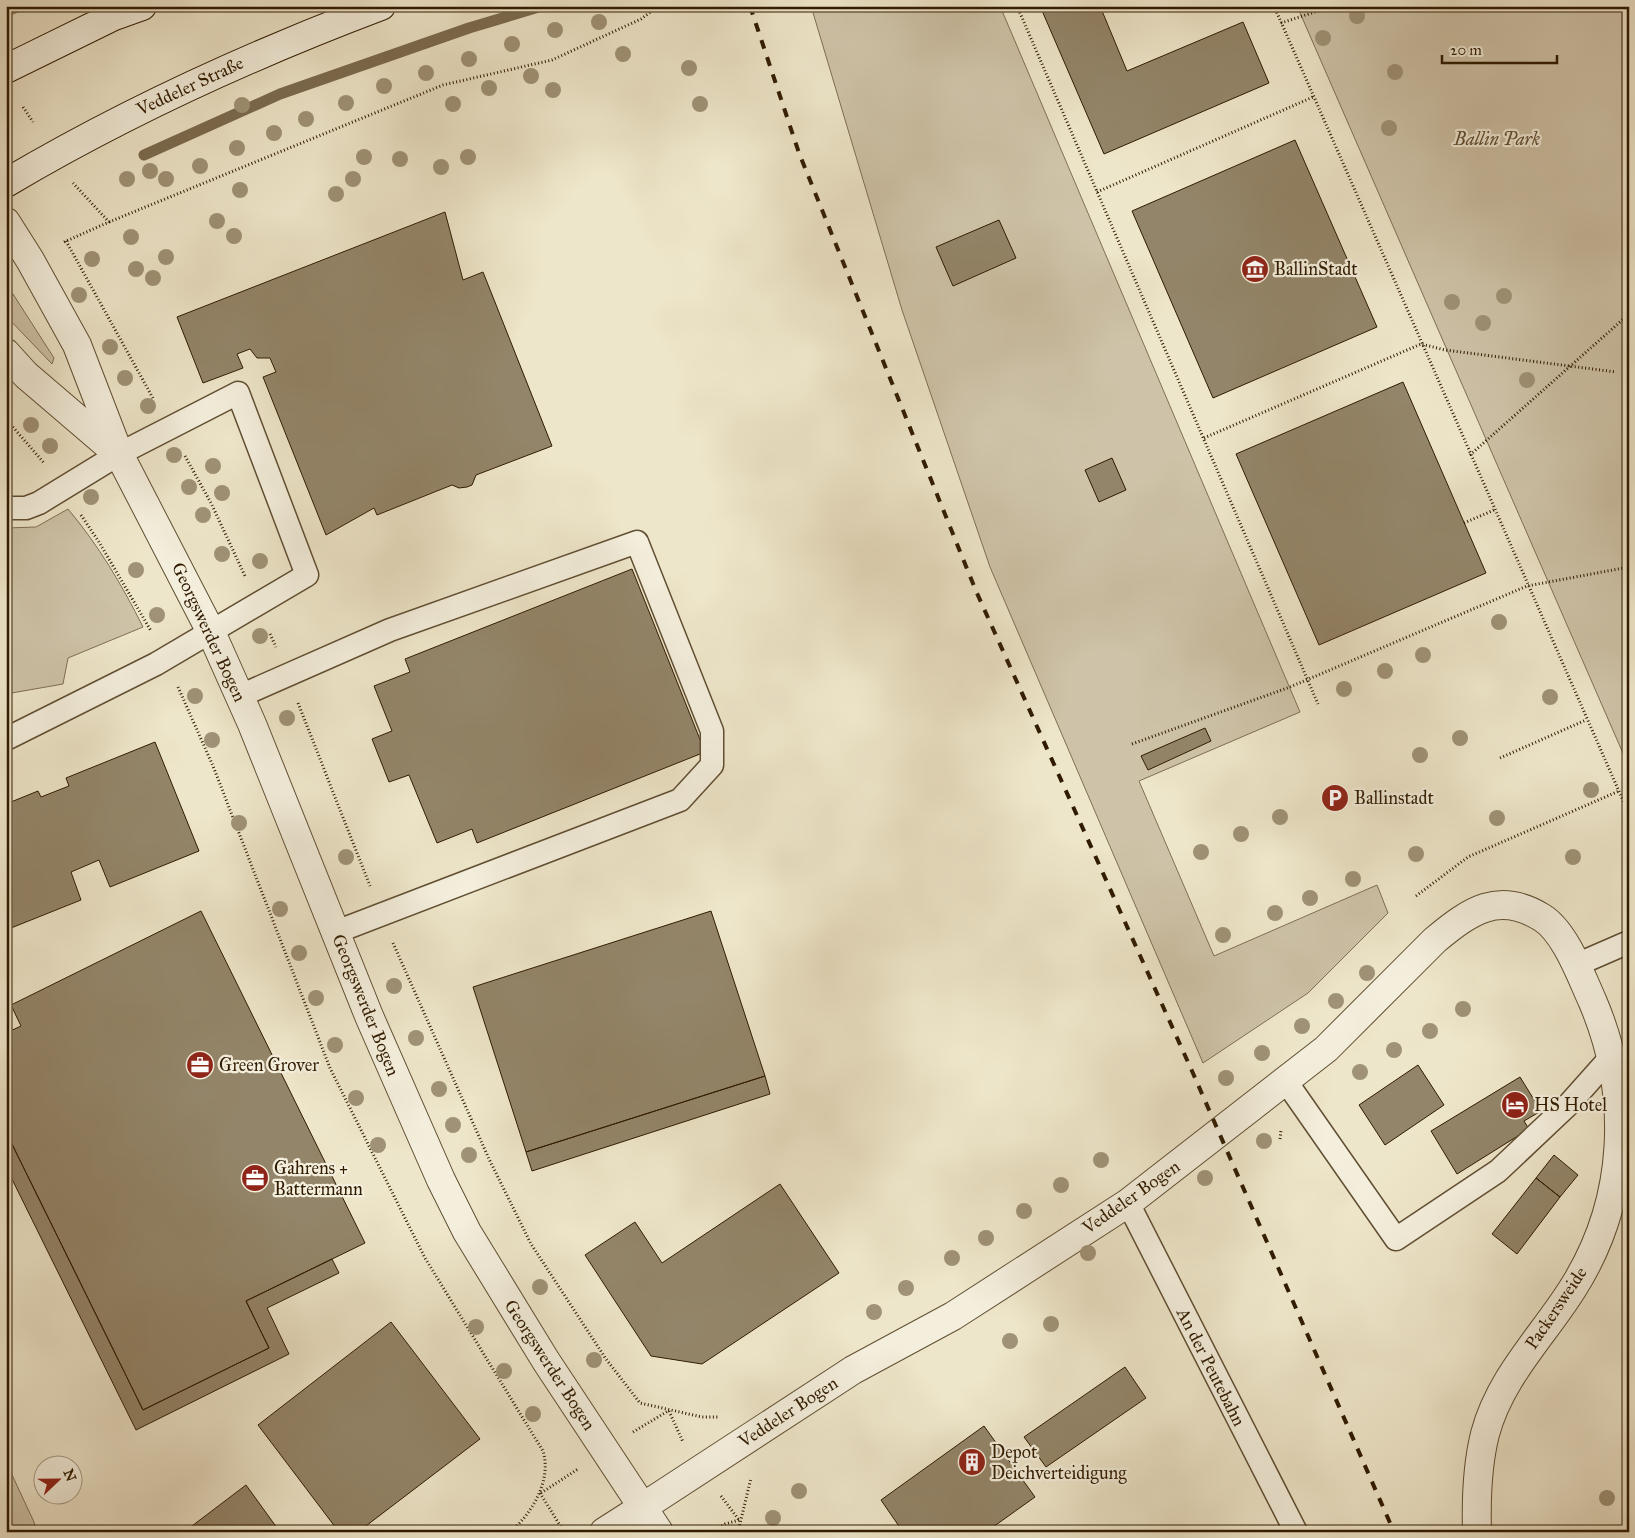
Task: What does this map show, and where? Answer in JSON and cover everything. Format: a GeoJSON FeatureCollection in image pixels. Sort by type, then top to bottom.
{"type":"FeatureCollection","features":[{"type":"Feature","properties":{"kind":"street"},"geometry":{"type":"LineString","coordinates":[[6,69],[88,28],[142,6]]}},
{"type":"Feature","properties":{"kind":"street","name":"Veddeler Straße"},"geometry":{"type":"LineString","coordinates":[[6,183],[54,155],[174,92],[258,54],[381,6]]}},
{"type":"Feature","properties":{"kind":"street","name":"Georgswerder Bogen"},"geometry":{"type":"LineString","coordinates":[[6,222],[30,260],[77,345],[119,454],[211,632],[240,696],[369,1016],[441,1180],[468,1232],[546,1361],[659,1532]]}},
{"type":"Feature","properties":{"kind":"street","name":"Georgswerder Bogen"},"geometry":{"type":"LineString","coordinates":[[6,353],[26,375],[119,454]]}},
{"type":"Feature","properties":{"kind":"street","name":"Veddeler Bogen"},"geometry":{"type":"LineString","coordinates":[[604,1532],[853,1370],[953,1316],[1128,1203],[1326,1049],[1435,940],[1455,923],[1478,911],[1495,905],[1512,904],[1528,909],[1544,919],[1560,938],[1576,965]]}},
{"type":"Feature","properties":{"kind":"street","name":"Packersweide"},"geometry":{"type":"LineString","coordinates":[[1477,1532],[1478,1469],[1486,1432],[1502,1392],[1545,1325],[1572,1289],[1603,1225],[1613,1195],[1620,1125],[1616,1083],[1595,1008],[1576,965]]}},
{"type":"Feature","properties":{"kind":"lane"},"geometry":{"type":"LineString","coordinates":[[6,508],[26,508],[40,503],[119,454],[238,393],[307,575],[165,659],[6,739]]}},
{"type":"Feature","properties":{"kind":"lane"},"geometry":{"type":"LineString","coordinates":[[240,696],[390,630],[637,542],[712,732],[712,765],[680,800],[336,932]]}},
{"type":"Feature","properties":{"kind":"lane"},"geometry":{"type":"LineString","coordinates":[[1576,965],[1629,942]]}},
{"type":"Feature","properties":{"kind":"lane"},"geometry":{"type":"LineString","coordinates":[[1285,1080],[1396,1239],[1498,1171],[1569,1104],[1610,1058]]}},
{"type":"Feature","properties":{"kind":"lane","name":"An der Peutebahn"},"geometry":{"type":"LineString","coordinates":[[1128,1203],[1296,1532]]}},
{"type":"Feature","properties":{"kind":"path"},"geometry":{"type":"LineString","coordinates":[[57,245],[443,85],[552,60],[642,18],[659,6]]}},
{"type":"Feature","properties":{"kind":"path"},"geometry":{"type":"LineString","coordinates":[[1017,6],[1318,704]]}},
{"type":"Feature","properties":{"kind":"path"},"geometry":{"type":"LineString","coordinates":[[1274,6],[1527,586],[1629,814]]}},
{"type":"Feature","properties":{"kind":"path"},"geometry":{"type":"LineString","coordinates":[[1281,23],[1319,8],[1332,6]]}},
{"type":"Feature","properties":{"kind":"path"},"geometry":{"type":"LineString","coordinates":[[1098,192],[1313,97]]}},
{"type":"Feature","properties":{"kind":"path"},"geometry":{"type":"LineString","coordinates":[[23,107],[32,122]]}},
{"type":"Feature","properties":{"kind":"path"},"geometry":{"type":"LineString","coordinates":[[70,179],[109,222]]}},
{"type":"Feature","properties":{"kind":"path"},"geometry":{"type":"LineString","coordinates":[[66,241],[211,503],[258,604],[381,916],[489,1159],[531,1244],[629,1392],[640,1403],[702,1417]]}},
{"type":"Feature","properties":{"kind":"path"},"geometry":{"type":"LineString","coordinates":[[1470,454],[1629,314]]}},
{"type":"Feature","properties":{"kind":"path"},"geometry":{"type":"LineString","coordinates":[[1204,438],[1421,344],[1445,350],[1616,372]]}},
{"type":"Feature","properties":{"kind":"path"},"geometry":{"type":"LineString","coordinates":[[6,420],[43,461],[99,542],[136,601],[214,766],[330,1068],[424,1258],[543,1451],[546,1461],[546,1475],[540,1494],[564,1532]]}},
{"type":"Feature","properties":{"kind":"path"},"geometry":{"type":"LineString","coordinates":[[1464,523],[1494,510]]}},
{"type":"Feature","properties":{"kind":"path"},"geometry":{"type":"LineString","coordinates":[[1132,744],[1307,679],[1527,586],[1629,567]]}},
{"type":"Feature","properties":{"kind":"path"},"geometry":{"type":"LineString","coordinates":[[1500,758],[1586,720]]}},
{"type":"Feature","properties":{"kind":"path"},"geometry":{"type":"LineString","coordinates":[[1416,896],[1468,857],[1619,791]]}},
{"type":"Feature","properties":{"kind":"path"},"geometry":{"type":"LineString","coordinates":[[633,1432],[669,1410]]}},
{"type":"Feature","properties":{"kind":"path"},"geometry":{"type":"LineString","coordinates":[[669,1410],[687,1448]]}},
{"type":"Feature","properties":{"kind":"path"},"geometry":{"type":"LineString","coordinates":[[510,1532],[540,1494],[577,1470]]}},
{"type":"Feature","properties":{"kind":"path"},"geometry":{"type":"LineString","coordinates":[[719,1494],[739,1520]]}},
{"type":"Feature","properties":{"kind":"path"},"geometry":{"type":"LineString","coordinates":[[738,1532],[744,1503]]}},
{"type":"Feature","properties":{"kind":"path"},"geometry":{"type":"LineString","coordinates":[[713,1532],[725,1524],[739,1520]]}},
{"type":"Feature","properties":{"kind":"green space"},"geometry":{"type":"Polygon","coordinates":[[[6,6],[32,6],[6,17],[6,6]]]}},
{"type":"Feature","properties":{"kind":"green space"},"geometry":{"type":"Polygon","coordinates":[[[811,6],[1000,6],[1300,712],[1139,781],[1214,956],[1377,885],[1388,913],[1308,993],[1203,1063],[990,567],[902,310],[811,6]]]}},
{"type":"Feature","properties":{"kind":"green space","name":"Ballin Park"},"geometry":{"type":"Polygon","coordinates":[[[1297,6],[1629,6],[1629,767],[1297,6]]]}},
{"type":"Feature","properties":{"kind":"green space"},"geometry":{"type":"Polygon","coordinates":[[[13,294],[54,358],[52,364],[6,316],[6,297],[13,294]]]}},
{"type":"Feature","properties":{"kind":"green space"},"geometry":{"type":"Polygon","coordinates":[[[68,509],[90,537],[109,566],[143,627],[68,658],[63,684],[6,694],[6,528],[36,527],[68,509]]]}},
{"type":"Feature","properties":{"kind":"green space"},"geometry":{"type":"Polygon","coordinates":[[[6,1462],[34,1522],[36,1532],[6,1532],[6,1462]]]}},
{"type":"Feature","properties":{"kind":"building"},"geometry":{"type":"Polygon","coordinates":[[[1040,6],[1100,6],[1127,71],[1243,22],[1269,83],[1104,154],[1040,6]]]}},
{"type":"Feature","properties":{"kind":"building"},"geometry":{"type":"Polygon","coordinates":[[[1295,140],[1377,327],[1213,398],[1132,211],[1295,140]]]}},
{"type":"Feature","properties":{"kind":"building"},"geometry":{"type":"Polygon","coordinates":[[[445,212],[463,280],[483,272],[552,446],[476,475],[472,485],[467,487],[459,488],[452,485],[377,515],[374,508],[326,535],[263,377],[276,372],[270,358],[257,358],[250,349],[237,354],[243,368],[203,383],[177,317],[445,212]]]}},
{"type":"Feature","properties":{"kind":"building"},"geometry":{"type":"Polygon","coordinates":[[[999,220],[1016,258],[953,286],[936,247],[999,220]]]}},
{"type":"Feature","properties":{"kind":"building"},"geometry":{"type":"Polygon","coordinates":[[[1403,382],[1486,573],[1319,645],[1236,454],[1403,382]]]}},
{"type":"Feature","properties":{"kind":"building"},"geometry":{"type":"Polygon","coordinates":[[[1112,458],[1126,490],[1099,502],[1085,470],[1112,458]]]}},
{"type":"Feature","properties":{"kind":"building"},"geometry":{"type":"Polygon","coordinates":[[[632,569],[705,752],[477,843],[472,829],[437,843],[409,775],[389,782],[372,739],[392,731],[374,686],[410,672],[405,659],[632,569]]]}},
{"type":"Feature","properties":{"kind":"building"},"geometry":{"type":"Polygon","coordinates":[[[1205,728],[1211,741],[1148,770],[1141,756],[1205,728]]]}},
{"type":"Feature","properties":{"kind":"building"},"geometry":{"type":"Polygon","coordinates":[[[155,742],[199,851],[110,887],[99,860],[71,872],[81,900],[6,930],[6,804],[38,791],[41,797],[69,786],[66,778],[155,742]]]}},
{"type":"Feature","properties":{"kind":"building"},"geometry":{"type":"Polygon","coordinates":[[[201,911],[365,1243],[246,1301],[269,1348],[143,1410],[6,1132],[6,1033],[21,1026],[11,1005],[201,911]]]}},
{"type":"Feature","properties":{"kind":"building"},"geometry":{"type":"Polygon","coordinates":[[[711,911],[765,1076],[526,1152],[473,987],[711,911]]]}},
{"type":"Feature","properties":{"kind":"building"},"geometry":{"type":"Polygon","coordinates":[[[1418,1065],[1444,1105],[1385,1145],[1359,1105],[1418,1065]]]}},
{"type":"Feature","properties":{"kind":"building"},"geometry":{"type":"Polygon","coordinates":[[[765,1076],[770,1094],[532,1171],[526,1152],[765,1076]]]}},
{"type":"Feature","properties":{"kind":"building"},"geometry":{"type":"Polygon","coordinates":[[[1520,1077],[1541,1111],[1524,1121],[1529,1129],[1457,1174],[1431,1131],[1520,1077]]]}},
{"type":"Feature","properties":{"kind":"building"},"geometry":{"type":"Polygon","coordinates":[[[6,1132],[143,1410],[269,1348],[246,1301],[332,1259],[339,1273],[267,1308],[289,1354],[136,1430],[6,1167],[6,1132]]]}},
{"type":"Feature","properties":{"kind":"building"},"geometry":{"type":"Polygon","coordinates":[[[1554,1155],[1578,1175],[1560,1197],[1536,1178],[1554,1155]]]}},
{"type":"Feature","properties":{"kind":"building"},"geometry":{"type":"Polygon","coordinates":[[[1536,1178],[1560,1197],[1517,1254],[1492,1234],[1536,1178]]]}},
{"type":"Feature","properties":{"kind":"building"},"geometry":{"type":"Polygon","coordinates":[[[780,1184],[839,1273],[702,1364],[651,1356],[585,1255],[635,1222],[662,1263],[780,1184]]]}},
{"type":"Feature","properties":{"kind":"building"},"geometry":{"type":"Polygon","coordinates":[[[391,1322],[480,1439],[358,1532],[339,1532],[258,1425],[391,1322]]]}},
{"type":"Feature","properties":{"kind":"building","name":"Depot Deichverteidigung"},"geometry":{"type":"Polygon","coordinates":[[[1125,1367],[1146,1398],[1046,1467],[1024,1437],[1125,1367]]]}},
{"type":"Feature","properties":{"kind":"building","name":"Depot Deichverteidigung"},"geometry":{"type":"Polygon","coordinates":[[[984,1426],[1035,1497],[986,1532],[903,1532],[881,1500],[984,1426]]]}},
{"type":"Feature","properties":{"kind":"building"},"geometry":{"type":"Polygon","coordinates":[[[246,1485],[280,1532],[184,1532],[246,1485]]]}},
{"type":"Feature","properties":{"kind":"waterway"},"geometry":{"type":"LineString","coordinates":[[144,155],[280,94],[469,28],[542,6]]}},
{"type":"Feature","properties":{"kind":"railway"},"geometry":{"type":"LineString","coordinates":[[750,6],[799,153],[976,591],[1192,1071],[1394,1532]]}},
{"type":"Feature","properties":{"kind":"place","name":"BallinStadt"},"geometry":{"type":"Point","coordinates":[1255,269]}},
{"type":"Feature","properties":{"kind":"place","name":"Ballinstadt"},"geometry":{"type":"Point","coordinates":[1335,798]}},
{"type":"Feature","properties":{"kind":"place","name":"Green Grover"},"geometry":{"type":"Point","coordinates":[200,1065]}},
{"type":"Feature","properties":{"kind":"place","name":"HS Hotel"},"geometry":{"type":"Point","coordinates":[1515,1105]}},
{"type":"Feature","properties":{"kind":"place","name":"Gahrens + Battermann"},"geometry":{"type":"Point","coordinates":[255,1178]}},
{"type":"Feature","properties":{"kind":"place","name":"Depot Deichverteidigung"},"geometry":{"type":"Point","coordinates":[972,1462]}}]}
